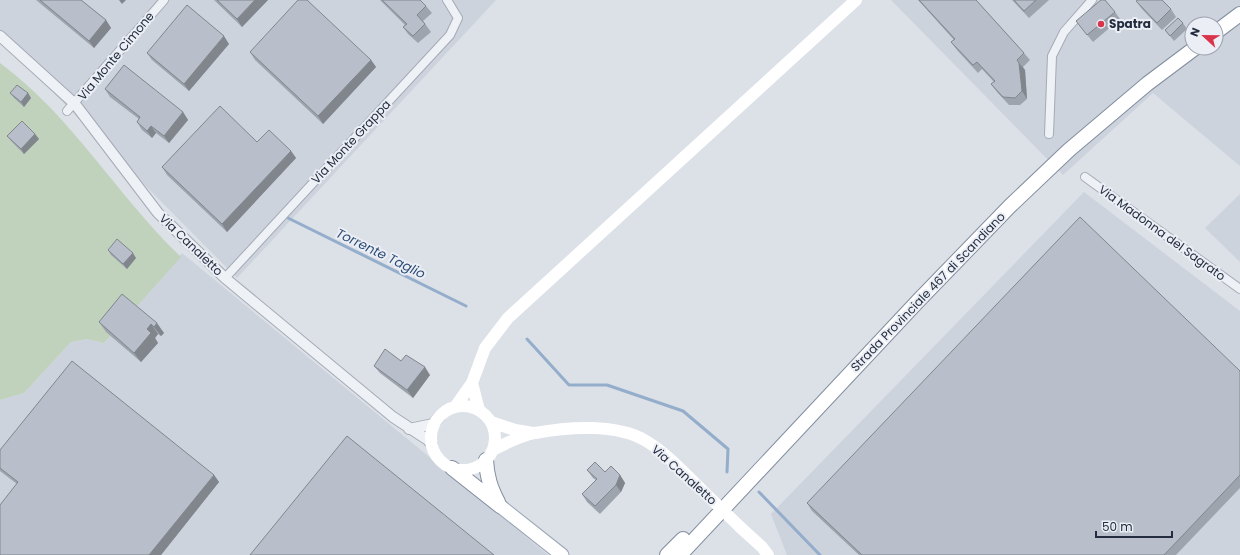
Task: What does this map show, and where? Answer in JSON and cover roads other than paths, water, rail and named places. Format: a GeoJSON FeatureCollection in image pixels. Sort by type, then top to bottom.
{"type":"FeatureCollection","features":[{"type":"Feature","properties":{"kind":"highway"},"geometry":{"type":"LineString","coordinates":[[1224,26],[1240,14]]}},
{"type":"Feature","properties":{"kind":"highway","name":"Strada Provinciale 467 di Scandiano"},"geometry":{"type":"LineString","coordinates":[[680,555],[1010,206],[1069,150],[1147,84],[1184,56]]}},
{"type":"Feature","properties":{"kind":"highway"},"geometry":{"type":"LineString","coordinates":[[490,455],[487,477],[491,490],[500,506]]}},
{"type":"Feature","properties":{"kind":"highway"},"geometry":{"type":"LineString","coordinates":[[452,468],[500,506]]}},
{"type":"Feature","properties":{"kind":"highway"},"geometry":{"type":"LineString","coordinates":[[667,555],[693,528],[744,487]]}},
{"type":"Feature","properties":{"kind":"highway"},"geometry":{"type":"LineString","coordinates":[[690,555],[744,487]]}},
{"type":"Feature","properties":{"kind":"main road"},"geometry":{"type":"LineString","coordinates":[[455,407],[467,406],[479,410],[491,422],[494,433],[490,455],[471,469],[452,468],[437,457],[432,445],[432,433],[440,416],[455,407],[472,383],[485,348],[508,318],[856,0]]}},
{"type":"Feature","properties":{"kind":"main road"},"geometry":{"type":"LineString","coordinates":[[472,383],[479,410]]}},
{"type":"Feature","properties":{"kind":"main road","name":"Via Canaletto"},"geometry":{"type":"LineString","coordinates":[[491,422],[515,430],[534,433],[601,428],[644,440],[662,451],[762,547],[768,555]]}},
{"type":"Feature","properties":{"kind":"main road","name":"Via Canaletto"},"geometry":{"type":"LineString","coordinates":[[490,455],[534,433]]}},
{"type":"Feature","properties":{"kind":"main road"},"geometry":{"type":"LineString","coordinates":[[500,506],[562,555]]}},
{"type":"Feature","properties":{"kind":"street","name":"Via Monte Cimone"},"geometry":{"type":"LineString","coordinates":[[71,107],[164,0]]}},
{"type":"Feature","properties":{"kind":"street","name":"Via Monte Grappa"},"geometry":{"type":"LineString","coordinates":[[225,278],[450,36],[458,18],[448,0]]}},
{"type":"Feature","properties":{"kind":"street"},"geometry":{"type":"LineString","coordinates":[[1049,134],[1052,56],[1064,32],[1092,0]]}},
{"type":"Feature","properties":{"kind":"street","name":"Via Canaletto"},"geometry":{"type":"LineString","coordinates":[[0,36],[71,107],[158,213],[225,278],[380,407],[409,429],[428,440],[432,445]]}},
{"type":"Feature","properties":{"kind":"street","name":"Via Madonna del Sagrato"},"geometry":{"type":"LineString","coordinates":[[1085,177],[1240,289]]}},
{"type":"Feature","properties":{"kind":"street"},"geometry":{"type":"LineString","coordinates":[[409,429],[433,424],[440,416]]}},
{"type":"Feature","properties":{"kind":"waterway","name":"Torrente Taglio"},"geometry":{"type":"LineString","coordinates":[[288,218],[466,306]]}},
{"type":"Feature","properties":{"kind":"waterway","name":"Torrente Taglio"},"geometry":{"type":"LineString","coordinates":[[527,339],[569,385],[607,385],[683,411],[728,449],[727,472]]}},
{"type":"Feature","properties":{"kind":"waterway","name":"Torrente Taglio"},"geometry":{"type":"LineString","coordinates":[[759,492],[820,555]]}},
{"type":"Feature","properties":{"kind":"place","name":"Spatra"},"geometry":{"type":"Point","coordinates":[1101,24]}}]}
